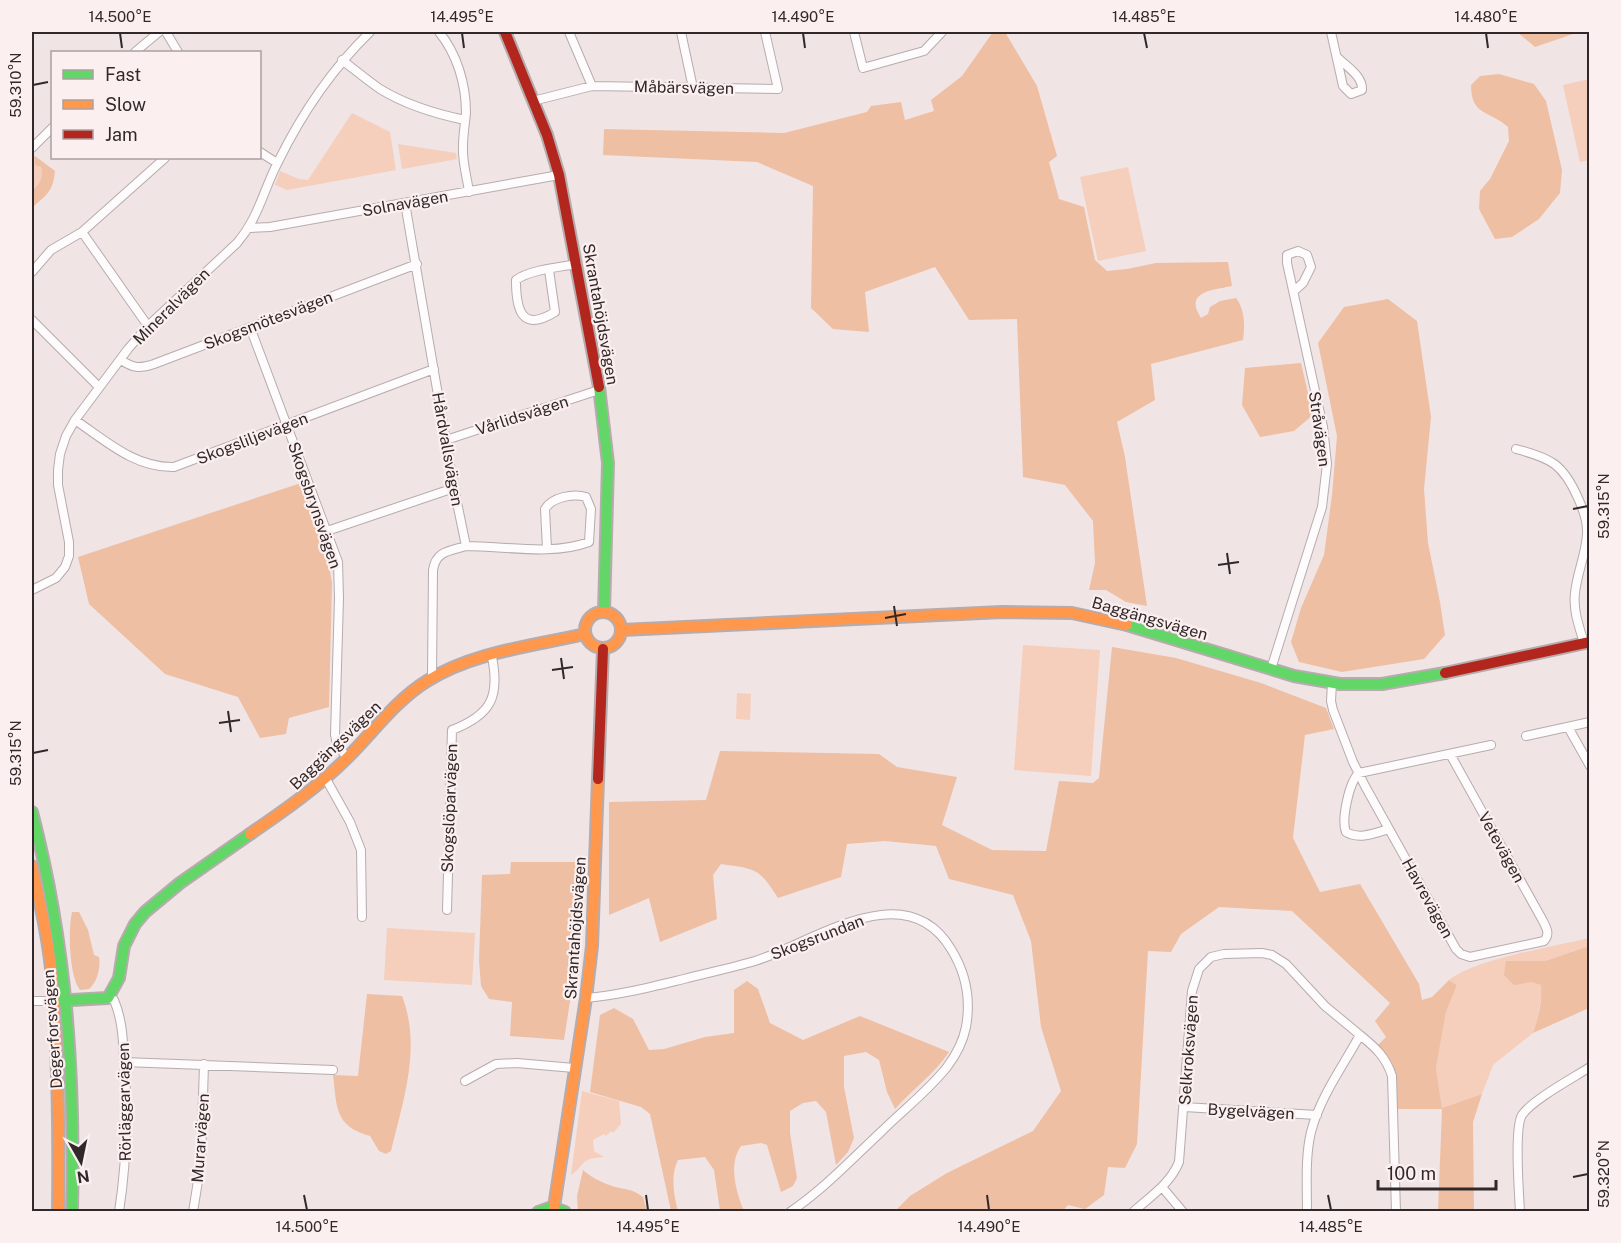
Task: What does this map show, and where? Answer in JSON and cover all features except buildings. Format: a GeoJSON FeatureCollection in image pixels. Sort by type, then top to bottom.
{"type":"FeatureCollection","features":[{"type":"Feature","properties":{"kind":"street"},"geometry":{"type":"LineString","coordinates":[[136,51],[159,32]]}},
{"type":"Feature","properties":{"kind":"street"},"geometry":{"type":"LineString","coordinates":[[166,32],[177,51]]}},
{"type":"Feature","properties":{"kind":"street","name":"Mineralvägen"},"geometry":{"type":"LineString","coordinates":[[32,590],[56,578],[65,567],[69,555],[69,542],[58,485],[58,470],[63,445],[75,420],[148,326],[237,243],[250,228],[277,163],[303,115],[342,60],[370,32]]}},
{"type":"Feature","properties":{"kind":"street"},"geometry":{"type":"LineString","coordinates":[[439,32],[448,42],[465,92],[462,147],[469,192]]}},
{"type":"Feature","properties":{"kind":"street","name":"Skrantahöjdsvägen"},"geometry":{"type":"LineString","coordinates":[[505,32],[547,135],[560,176],[599,390],[608,463],[604,612]]}},
{"type":"Feature","properties":{"kind":"street"},"geometry":{"type":"LineString","coordinates":[[570,32],[592,86]]}},
{"type":"Feature","properties":{"kind":"street"},"geometry":{"type":"LineString","coordinates":[[681,32],[693,88]]}},
{"type":"Feature","properties":{"kind":"street","name":"Måbärsvägen"},"geometry":{"type":"LineString","coordinates":[[533,101],[592,86],[778,89],[765,32]]}},
{"type":"Feature","properties":{"kind":"street"},"geometry":{"type":"LineString","coordinates":[[854,32],[863,68],[924,51],[942,32]]}},
{"type":"Feature","properties":{"kind":"street"},"geometry":{"type":"LineString","coordinates":[[1330,32],[1343,86],[1351,94],[1362,90],[1358,77],[1337,57]]}},
{"type":"Feature","properties":{"kind":"street"},"geometry":{"type":"LineString","coordinates":[[342,60],[381,89],[404,101],[425,110],[465,120]]}},
{"type":"Feature","properties":{"kind":"street"},"geometry":{"type":"LineString","coordinates":[[32,148],[51,129]]}},
{"type":"Feature","properties":{"kind":"street"},"geometry":{"type":"LineString","coordinates":[[261,153],[277,163]]}},
{"type":"Feature","properties":{"kind":"street"},"geometry":{"type":"LineString","coordinates":[[32,272],[51,250],[82,232],[164,159]]}},
{"type":"Feature","properties":{"kind":"street","name":"Solnavägen"},"geometry":{"type":"LineString","coordinates":[[250,228],[270,227],[560,176]]}},
{"type":"Feature","properties":{"kind":"street","name":"Hårdvallsvägen"},"geometry":{"type":"LineString","coordinates":[[405,203],[466,546]]}},
{"type":"Feature","properties":{"kind":"street"},"geometry":{"type":"LineString","coordinates":[[82,232],[148,326]]}},
{"type":"Feature","properties":{"kind":"street","name":"Stråvägen"},"geometry":{"type":"LineString","coordinates":[[1272,669],[1322,507],[1327,464],[1323,427],[1294,291],[1287,255],[1298,251],[1307,255],[1311,267],[1303,283],[1294,291]]}},
{"type":"Feature","properties":{"kind":"street","name":"Skogsmötesvägen"},"geometry":{"type":"LineString","coordinates":[[121,360],[132,367],[141,368],[417,264]]}},
{"type":"Feature","properties":{"kind":"street"},"geometry":{"type":"LineString","coordinates":[[549,270],[555,312],[548,316],[525,319],[521,314],[516,280],[521,276],[549,270],[577,264]]}},
{"type":"Feature","properties":{"kind":"street"},"geometry":{"type":"LineString","coordinates":[[32,320],[99,387]]}},
{"type":"Feature","properties":{"kind":"street","name":"Skogsbrynsvägen"},"geometry":{"type":"LineString","coordinates":[[250,327],[338,562],[340,575],[335,735],[337,744],[348,758]]}},
{"type":"Feature","properties":{"kind":"street","name":"Skogsliljevägen"},"geometry":{"type":"LineString","coordinates":[[75,420],[138,462],[161,467],[184,464],[434,369]]}},
{"type":"Feature","properties":{"kind":"street","name":"Vårlidsvägen"},"geometry":{"type":"LineString","coordinates":[[446,440],[599,390]]}},
{"type":"Feature","properties":{"kind":"street"},"geometry":{"type":"LineString","coordinates":[[1516,449],[1547,458],[1562,469],[1572,483],[1584,510],[1587,533],[1577,578],[1575,604],[1576,615],[1587,642]]}},
{"type":"Feature","properties":{"kind":"street"},"geometry":{"type":"LineString","coordinates":[[327,531],[454,488]]}},
{"type":"Feature","properties":{"kind":"street"},"geometry":{"type":"LineString","coordinates":[[432,675],[435,560],[441,554],[466,546],[547,549],[570,547],[589,542],[591,509],[586,497],[579,494],[548,503],[545,509],[547,549]]}},
{"type":"Feature","properties":{"kind":"street"},"geometry":{"type":"LineString","coordinates":[[604,612],[618,619],[622,630],[616,644],[603,649],[592,645],[585,634],[585,626],[590,618],[604,612]]}},
{"type":"Feature","properties":{"kind":"street","name":"Baggängsvägen"},"geometry":{"type":"LineString","coordinates":[[622,630],[1002,612],[1072,613],[1129,625],[1294,676],[1332,683],[1362,685],[1410,680],[1587,642]]}},
{"type":"Feature","properties":{"kind":"street","name":"Baggängsvägen"},"geometry":{"type":"LineString","coordinates":[[108,998],[119,978],[124,946],[135,924],[145,912],[180,883],[300,801],[348,758],[411,691],[432,675],[469,662],[585,634]]}},
{"type":"Feature","properties":{"kind":"street","name":"Skrantahöjdsvägen"},"geometry":{"type":"LineString","coordinates":[[560,1209],[574,1068],[586,998],[593,924],[603,649]]}},
{"type":"Feature","properties":{"kind":"street","name":"Skogslöparvägen"},"geometry":{"type":"LineString","coordinates":[[447,910],[452,730],[472,720],[487,708],[493,698],[495,685],[492,657]]}},
{"type":"Feature","properties":{"kind":"street","name":"Havrevägen"},"geometry":{"type":"LineString","coordinates":[[1332,683],[1333,710],[1359,773],[1456,949],[1461,954],[1470,957],[1544,941]]}},
{"type":"Feature","properties":{"kind":"street"},"geometry":{"type":"LineString","coordinates":[[1526,736],[1590,722]]}},
{"type":"Feature","properties":{"kind":"street"},"geometry":{"type":"LineString","coordinates":[[1568,727],[1590,766]]}},
{"type":"Feature","properties":{"kind":"street"},"geometry":{"type":"LineString","coordinates":[[1389,829],[1360,836],[1352,836],[1346,832],[1344,821],[1354,777],[1359,773],[1491,745]]}},
{"type":"Feature","properties":{"kind":"street","name":"Vetevägen"},"geometry":{"type":"LineString","coordinates":[[1450,754],[1543,921],[1548,936],[1544,941]]}},
{"type":"Feature","properties":{"kind":"street"},"geometry":{"type":"LineString","coordinates":[[326,778],[350,822],[361,849],[362,917]]}},
{"type":"Feature","properties":{"kind":"street","name":"Degerforsvägen"},"geometry":{"type":"LineString","coordinates":[[32,812],[54,906],[66,1000],[73,1138],[72,1212]]}},
{"type":"Feature","properties":{"kind":"street","name":"Degerforsvägen"},"geometry":{"type":"LineString","coordinates":[[32,866],[45,928],[54,1001],[59,1110],[58,1212]]}},
{"type":"Feature","properties":{"kind":"street","name":"Skogsrundan"},"geometry":{"type":"LineString","coordinates":[[586,998],[635,991],[756,961],[838,926],[881,914],[908,915],[921,920],[943,936],[958,960],[965,978],[969,1000],[964,1037],[958,1051],[927,1089],[826,1185],[789,1212]]}},
{"type":"Feature","properties":{"kind":"street","name":"Selkroksvägen"},"geometry":{"type":"LineString","coordinates":[[1133,1212],[1162,1187],[1174,1173],[1179,1162],[1192,991],[1199,969],[1211,957],[1224,954],[1262,953],[1279,958],[1325,1006],[1382,1054],[1388,1064],[1392,1076],[1396,1212]]}},
{"type":"Feature","properties":{"kind":"street"},"geometry":{"type":"LineString","coordinates":[[32,1001],[108,998]]}},
{"type":"Feature","properties":{"kind":"street","name":"Rörläggarvägen"},"geometry":{"type":"LineString","coordinates":[[108,998],[114,1000],[121,1016],[124,1062],[126,1160],[119,1212]]}},
{"type":"Feature","properties":{"kind":"street"},"geometry":{"type":"LineString","coordinates":[[1307,1212],[1309,1142],[1317,1115],[1360,1035]]}},
{"type":"Feature","properties":{"kind":"street"},"geometry":{"type":"LineString","coordinates":[[124,1062],[333,1070]]}},
{"type":"Feature","properties":{"kind":"street"},"geometry":{"type":"LineString","coordinates":[[465,1081],[496,1064],[517,1063],[574,1068]]}},
{"type":"Feature","properties":{"kind":"street","name":"Murarvägen"},"geometry":{"type":"LineString","coordinates":[[193,1212],[202,1152],[204,1064]]}},
{"type":"Feature","properties":{"kind":"street"},"geometry":{"type":"LineString","coordinates":[[1520,1212],[1518,1132],[1520,1117],[1532,1105],[1590,1067]]}},
{"type":"Feature","properties":{"kind":"street","name":"Bygelvägen"},"geometry":{"type":"LineString","coordinates":[[1184,1107],[1317,1115]]}},
{"type":"Feature","properties":{"kind":"street"},"geometry":{"type":"LineString","coordinates":[[1162,1187],[1183,1212]]}},
{"type":"Feature","properties":{"kind":"street"},"geometry":{"type":"LineString","coordinates":[[538,1212],[544,1208],[560,1209]]}},
{"type":"Feature","properties":{"kind":"shaded area"},"geometry":{"type":"Polygon","coordinates":[[[993,32],[1005,32],[1037,86],[1057,156],[1049,162],[1059,199],[1084,207],[1095,260],[1107,271],[1156,263],[1228,262],[1232,286],[1203,293],[1198,297],[1196,309],[1201,318],[1208,314],[1210,307],[1220,301],[1236,298],[1243,313],[1243,340],[1151,364],[1155,400],[1117,422],[1125,457],[1147,606],[1126,602],[1106,590],[1089,590],[1095,563],[1093,521],[1065,485],[1023,477],[1017,319],[969,320],[935,267],[865,292],[869,332],[833,329],[811,308],[813,186],[757,162],[603,155],[604,129],[784,133],[867,112],[871,106],[901,102],[905,120],[934,111],[931,100],[962,76],[993,32]]]}},
{"type":"Feature","properties":{"kind":"shaded area"},"geometry":{"type":"Polygon","coordinates":[[[1517,32],[1579,32],[1535,47],[1517,32]]]}},
{"type":"Feature","properties":{"kind":"shaded area"},"geometry":{"type":"Polygon","coordinates":[[[1499,74],[1534,84],[1546,101],[1562,170],[1560,193],[1539,219],[1512,237],[1495,239],[1479,209],[1480,191],[1490,179],[1509,141],[1508,127],[1478,107],[1474,102],[1471,85],[1480,76],[1499,74]]]}},
{"type":"Feature","properties":{"kind":"shaded area"},"geometry":{"type":"Polygon","coordinates":[[[1589,79],[1589,160],[1580,162],[1563,85],[1589,79]]]}},
{"type":"Feature","properties":{"kind":"shaded area"},"geometry":{"type":"Polygon","coordinates":[[[352,113],[390,132],[396,170],[287,190],[275,185],[280,171],[299,179],[308,180],[352,113]]]}},
{"type":"Feature","properties":{"kind":"shaded area"},"geometry":{"type":"Polygon","coordinates":[[[398,144],[456,153],[457,159],[402,169],[398,144]]]}},
{"type":"Feature","properties":{"kind":"shaded area"},"geometry":{"type":"Polygon","coordinates":[[[32,154],[35,156],[35,165],[41,167],[42,175],[32,191],[32,154]]]}},
{"type":"Feature","properties":{"kind":"shaded area"},"geometry":{"type":"Polygon","coordinates":[[[35,156],[55,171],[51,188],[32,208],[32,191],[42,175],[41,167],[35,165],[35,156]]]}},
{"type":"Feature","properties":{"kind":"shaded area"},"geometry":{"type":"Polygon","coordinates":[[[1128,167],[1146,251],[1098,261],[1080,177],[1128,167]]]}},
{"type":"Feature","properties":{"kind":"shaded area"},"geometry":{"type":"Polygon","coordinates":[[[1388,299],[1417,321],[1431,417],[1424,489],[1428,543],[1445,635],[1424,659],[1342,672],[1299,662],[1291,642],[1301,608],[1324,555],[1332,495],[1337,436],[1318,343],[1344,307],[1388,299]]]}},
{"type":"Feature","properties":{"kind":"shaded area"},"geometry":{"type":"Polygon","coordinates":[[[1301,363],[1313,415],[1294,431],[1260,437],[1242,405],[1245,368],[1301,363]]]}},
{"type":"Feature","properties":{"kind":"shaded area"},"geometry":{"type":"Polygon","coordinates":[[[301,483],[327,554],[332,583],[329,707],[289,718],[286,734],[260,738],[238,697],[165,674],[89,604],[78,557],[301,483]]]}},
{"type":"Feature","properties":{"kind":"shaded area"},"geometry":{"type":"Polygon","coordinates":[[[1023,645],[1100,650],[1091,776],[1014,770],[1023,645]]]}},
{"type":"Feature","properties":{"kind":"shaded area"},"geometry":{"type":"Polygon","coordinates":[[[1112,647],[1176,658],[1261,683],[1326,708],[1334,729],[1305,735],[1293,838],[1320,892],[1360,884],[1419,984],[1422,1000],[1432,997],[1449,980],[1457,985],[1446,1012],[1436,1068],[1442,1108],[1482,1094],[1473,1122],[1474,1211],[1438,1211],[1442,1109],[1397,1109],[1393,1065],[1378,1045],[1386,1037],[1375,1021],[1390,1003],[1292,911],[1219,907],[1181,934],[1171,952],[1148,951],[1137,1144],[1125,1168],[1108,1167],[1104,1195],[1085,1209],[1068,1205],[1062,1212],[895,1211],[910,1196],[947,1173],[1033,1131],[1061,1091],[1041,1027],[1031,941],[1013,895],[949,879],[936,846],[885,841],[847,844],[841,877],[778,898],[761,875],[756,872],[721,864],[713,875],[717,919],[660,942],[649,898],[609,915],[609,802],[706,800],[720,751],[879,754],[897,767],[957,777],[942,825],[992,850],[1046,851],[1059,781],[1093,783],[1099,778],[1112,647]]]}},
{"type":"Feature","properties":{"kind":"shaded area"},"geometry":{"type":"Polygon","coordinates":[[[737,693],[751,694],[750,720],[736,719],[737,693]]]}},
{"type":"Feature","properties":{"kind":"shaded area"},"geometry":{"type":"Polygon","coordinates":[[[511,862],[584,862],[579,943],[564,1040],[510,1036],[512,1002],[489,999],[481,986],[479,960],[482,875],[510,874],[511,862]]]}},
{"type":"Feature","properties":{"kind":"shaded area"},"geometry":{"type":"Polygon","coordinates":[[[72,912],[79,912],[88,930],[94,955],[99,957],[98,974],[89,989],[80,990],[74,974],[70,941],[72,912]]]}},
{"type":"Feature","properties":{"kind":"shaded area"},"geometry":{"type":"Polygon","coordinates":[[[387,928],[475,933],[472,985],[384,980],[387,928]]]}},
{"type":"Feature","properties":{"kind":"shaded area"},"geometry":{"type":"Polygon","coordinates":[[[1589,938],[1589,946],[1545,961],[1519,962],[1531,982],[1541,985],[1537,1022],[1533,1033],[1493,1065],[1482,1094],[1442,1108],[1436,1068],[1446,1012],[1457,985],[1449,980],[1462,972],[1496,959],[1589,938]]]}},
{"type":"Feature","properties":{"kind":"shaded area"},"geometry":{"type":"Polygon","coordinates":[[[1589,946],[1589,1008],[1533,1033],[1540,1009],[1541,985],[1531,982],[1514,985],[1504,975],[1506,961],[1545,961],[1589,946]]]}},
{"type":"Feature","properties":{"kind":"shaded area"},"geometry":{"type":"Polygon","coordinates":[[[747,981],[758,989],[770,1023],[803,1040],[860,1016],[949,1052],[895,1109],[887,1092],[879,1060],[866,1052],[844,1056],[844,1087],[854,1138],[848,1152],[836,1165],[826,1112],[816,1101],[803,1103],[790,1111],[790,1133],[797,1178],[793,1186],[781,1192],[767,1145],[761,1143],[741,1146],[734,1169],[736,1187],[744,1211],[720,1211],[714,1170],[705,1157],[678,1160],[673,1179],[678,1211],[671,1211],[650,1114],[641,1107],[590,1092],[600,1015],[614,1008],[633,1019],[649,1050],[664,1049],[705,1037],[734,1033],[734,990],[747,981]]]}},
{"type":"Feature","properties":{"kind":"shaded area"},"geometry":{"type":"Polygon","coordinates":[[[367,994],[402,996],[408,1015],[410,1054],[405,1093],[391,1151],[386,1154],[379,1151],[370,1136],[358,1132],[344,1121],[335,1097],[333,1075],[358,1076],[367,994]]]}},
{"type":"Feature","properties":{"kind":"shaded area"},"geometry":{"type":"Polygon","coordinates":[[[582,1091],[619,1101],[621,1124],[613,1133],[611,1131],[606,1136],[604,1134],[593,1140],[594,1151],[604,1157],[586,1161],[571,1175],[582,1091]]]}},
{"type":"Feature","properties":{"kind":"shaded area"},"geometry":{"type":"Polygon","coordinates":[[[583,1170],[604,1183],[639,1194],[643,1197],[647,1211],[578,1211],[577,1196],[583,1170]]]}},
{"type":"Feature","properties":{"kind":"traffic: fast"},"geometry":{"type":"LineString","coordinates":[[599,387],[608,463],[604,612]]}},
{"type":"Feature","properties":{"kind":"traffic: fast"},"geometry":{"type":"LineString","coordinates":[[1127,625],[1294,676],[1340,684],[1382,684],[1445,673]]}},
{"type":"Feature","properties":{"kind":"traffic: fast"},"geometry":{"type":"LineString","coordinates":[[32,812],[44,862],[61,961],[70,1060],[72,1212]]}},
{"type":"Feature","properties":{"kind":"traffic: fast"},"geometry":{"type":"LineString","coordinates":[[54,1001],[108,998],[119,978],[124,946],[135,924],[145,912],[180,883],[250,834]]}},
{"type":"Feature","properties":{"kind":"traffic: fast"},"geometry":{"type":"LineString","coordinates":[[538,1212],[552,1207],[565,1212]]}},
{"type":"Feature","properties":{"kind":"traffic: slow"},"geometry":{"type":"LineString","coordinates":[[603,612],[616,617],[621,630],[616,643],[603,648],[590,643],[585,630],[590,617],[603,612]]}},
{"type":"Feature","properties":{"kind":"traffic: slow"},"geometry":{"type":"LineString","coordinates":[[622,630],[1002,612],[1072,613],[1127,625]]}},
{"type":"Feature","properties":{"kind":"traffic: slow"},"geometry":{"type":"LineString","coordinates":[[250,834],[325,778],[405,697],[427,681],[445,671],[483,657],[585,634]]}},
{"type":"Feature","properties":{"kind":"traffic: slow"},"geometry":{"type":"LineString","coordinates":[[554,1207],[592,946],[598,779]]}},
{"type":"Feature","properties":{"kind":"traffic: slow"},"geometry":{"type":"LineString","coordinates":[[32,866],[51,965],[58,1095],[58,1212]]}},
{"type":"Feature","properties":{"kind":"traffic: jam"},"geometry":{"type":"LineString","coordinates":[[505,32],[547,135],[559,175],[599,387]]}},
{"type":"Feature","properties":{"kind":"traffic: jam"},"geometry":{"type":"LineString","coordinates":[[1445,673],[1590,642]]}},
{"type":"Feature","properties":{"kind":"traffic: jam"},"geometry":{"type":"LineString","coordinates":[[598,779],[603,649]]}}]}
